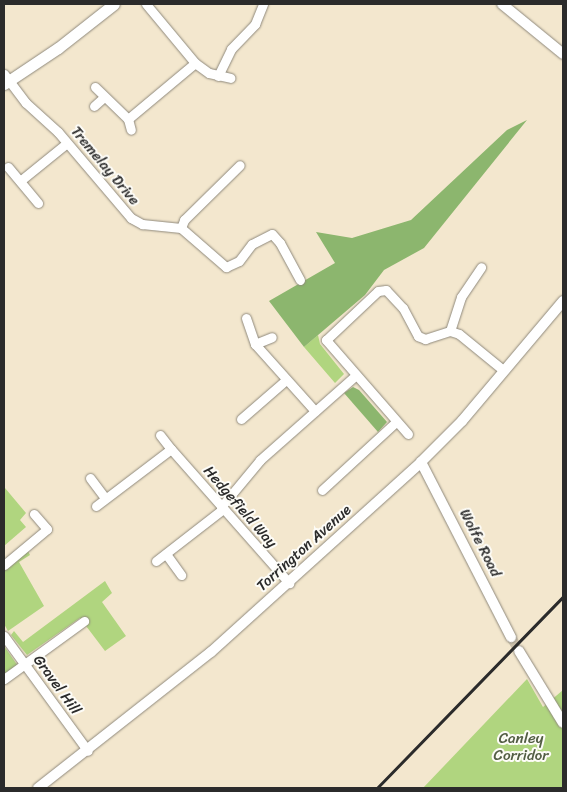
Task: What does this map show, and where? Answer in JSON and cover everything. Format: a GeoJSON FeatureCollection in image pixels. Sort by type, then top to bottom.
{"type":"FeatureCollection","features":[{"type":"Feature","properties":{"kind":"main road"},"geometry":{"type":"LineString","coordinates":[[6,79],[58,48],[114,4]]}},
{"type":"Feature","properties":{"kind":"street"},"geometry":{"type":"LineString","coordinates":[[146,4],[195,63],[218,76],[230,78]]}},
{"type":"Feature","properties":{"kind":"street"},"geometry":{"type":"LineString","coordinates":[[218,76],[231,49],[255,24],[263,4]]}},
{"type":"Feature","properties":{"kind":"street"},"geometry":{"type":"LineString","coordinates":[[502,4],[563,54]]}},
{"type":"Feature","properties":{"kind":"street"},"geometry":{"type":"LineString","coordinates":[[128,119],[195,63]]}},
{"type":"Feature","properties":{"kind":"street","name":"Tremelay Drive"},"geometry":{"type":"LineString","coordinates":[[6,79],[26,103],[67,143],[131,218],[142,224],[181,228]]}},
{"type":"Feature","properties":{"kind":"street"},"geometry":{"type":"LineString","coordinates":[[96,87],[103,98],[128,119],[131,130]]}},
{"type":"Feature","properties":{"kind":"street"},"geometry":{"type":"LineString","coordinates":[[94,106],[103,98]]}},
{"type":"Feature","properties":{"kind":"street"},"geometry":{"type":"LineString","coordinates":[[20,181],[67,143]]}},
{"type":"Feature","properties":{"kind":"street"},"geometry":{"type":"LineString","coordinates":[[240,165],[184,220],[181,228],[217,262],[226,267],[240,261],[252,244],[272,234],[280,243],[300,280]]}},
{"type":"Feature","properties":{"kind":"street"},"geometry":{"type":"LineString","coordinates":[[8,167],[38,203]]}},
{"type":"Feature","properties":{"kind":"street"},"geometry":{"type":"LineString","coordinates":[[450,331],[461,297],[481,267]]}},
{"type":"Feature","properties":{"kind":"street"},"geometry":{"type":"LineString","coordinates":[[408,434],[355,376],[326,340],[378,291],[386,290],[403,308],[418,336],[427,339],[450,331],[472,342],[503,370]]}},
{"type":"Feature","properties":{"kind":"street","name":"Torrington Avenue"},"geometry":{"type":"LineString","coordinates":[[38,788],[88,751],[289,583],[422,462],[462,421],[563,301]]}},
{"type":"Feature","properties":{"kind":"street"},"geometry":{"type":"LineString","coordinates":[[246,318],[255,344],[315,412]]}},
{"type":"Feature","properties":{"kind":"street"},"geometry":{"type":"LineString","coordinates":[[255,344],[272,337]]}},
{"type":"Feature","properties":{"kind":"street"},"geometry":{"type":"LineString","coordinates":[[156,561],[222,508],[260,460],[355,376]]}},
{"type":"Feature","properties":{"kind":"street"},"geometry":{"type":"LineString","coordinates":[[241,419],[286,380]]}},
{"type":"Feature","properties":{"kind":"street"},"geometry":{"type":"LineString","coordinates":[[322,490],[396,422]]}},
{"type":"Feature","properties":{"kind":"street","name":"Hedgefield Way"},"geometry":{"type":"LineString","coordinates":[[160,435],[289,583]]}},
{"type":"Feature","properties":{"kind":"street"},"geometry":{"type":"LineString","coordinates":[[96,506],[171,449]]}},
{"type":"Feature","properties":{"kind":"street","name":"Wolfe Road"},"geometry":{"type":"LineString","coordinates":[[422,462],[511,637]]}},
{"type":"Feature","properties":{"kind":"street"},"geometry":{"type":"LineString","coordinates":[[90,478],[105,498]]}},
{"type":"Feature","properties":{"kind":"street"},"geometry":{"type":"LineString","coordinates":[[4,565],[47,528],[34,514]]}},
{"type":"Feature","properties":{"kind":"street"},"geometry":{"type":"LineString","coordinates":[[166,554],[181,575]]}},
{"type":"Feature","properties":{"kind":"street"},"geometry":{"type":"LineString","coordinates":[[4,679],[84,621]]}},
{"type":"Feature","properties":{"kind":"street","name":"Gravel Hill"},"geometry":{"type":"LineString","coordinates":[[4,636],[88,751]]}},
{"type":"Feature","properties":{"kind":"street"},"geometry":{"type":"LineString","coordinates":[[519,651],[563,722]]}},
{"type":"Feature","properties":{"kind":"green space"},"geometry":{"type":"Polygon","coordinates":[[[527,120],[424,248],[384,270],[365,295],[304,347],[269,301],[335,263],[316,232],[352,238],[411,220],[507,130],[527,120]]]}},
{"type":"Feature","properties":{"kind":"green space"},"geometry":{"type":"Polygon","coordinates":[[[318,335],[320,344],[344,374],[335,383],[304,347],[318,335]]]}},
{"type":"Feature","properties":{"kind":"green space"},"geometry":{"type":"Polygon","coordinates":[[[353,387],[359,390],[387,422],[378,432],[344,393],[353,387]]]}},
{"type":"Feature","properties":{"kind":"green space"},"geometry":{"type":"Polygon","coordinates":[[[5,488],[26,513],[20,520],[26,527],[4,546],[5,488]]]}},
{"type":"Feature","properties":{"kind":"green space"},"geometry":{"type":"Polygon","coordinates":[[[27,549],[30,555],[19,562],[44,606],[8,631],[4,624],[4,570],[27,549]]]}},
{"type":"Feature","properties":{"kind":"green space"},"geometry":{"type":"Polygon","coordinates":[[[105,581],[112,593],[102,602],[126,636],[105,651],[80,618],[27,655],[11,635],[14,631],[23,642],[105,581]]]}},
{"type":"Feature","properties":{"kind":"green space"},"geometry":{"type":"Polygon","coordinates":[[[4,646],[18,666],[4,678],[4,646]]]}},
{"type":"Feature","properties":{"kind":"green space","name":"Canley Corridor"},"geometry":{"type":"Polygon","coordinates":[[[527,679],[543,707],[563,690],[563,788],[423,788],[527,679]]]}},
{"type":"Feature","properties":{"kind":"tunnel"},"geometry":{"type":"LineString","coordinates":[[511,637],[519,651]]}},
{"type":"Feature","properties":{"kind":"railway"},"geometry":{"type":"LineString","coordinates":[[377,788],[563,597]]}}]}
